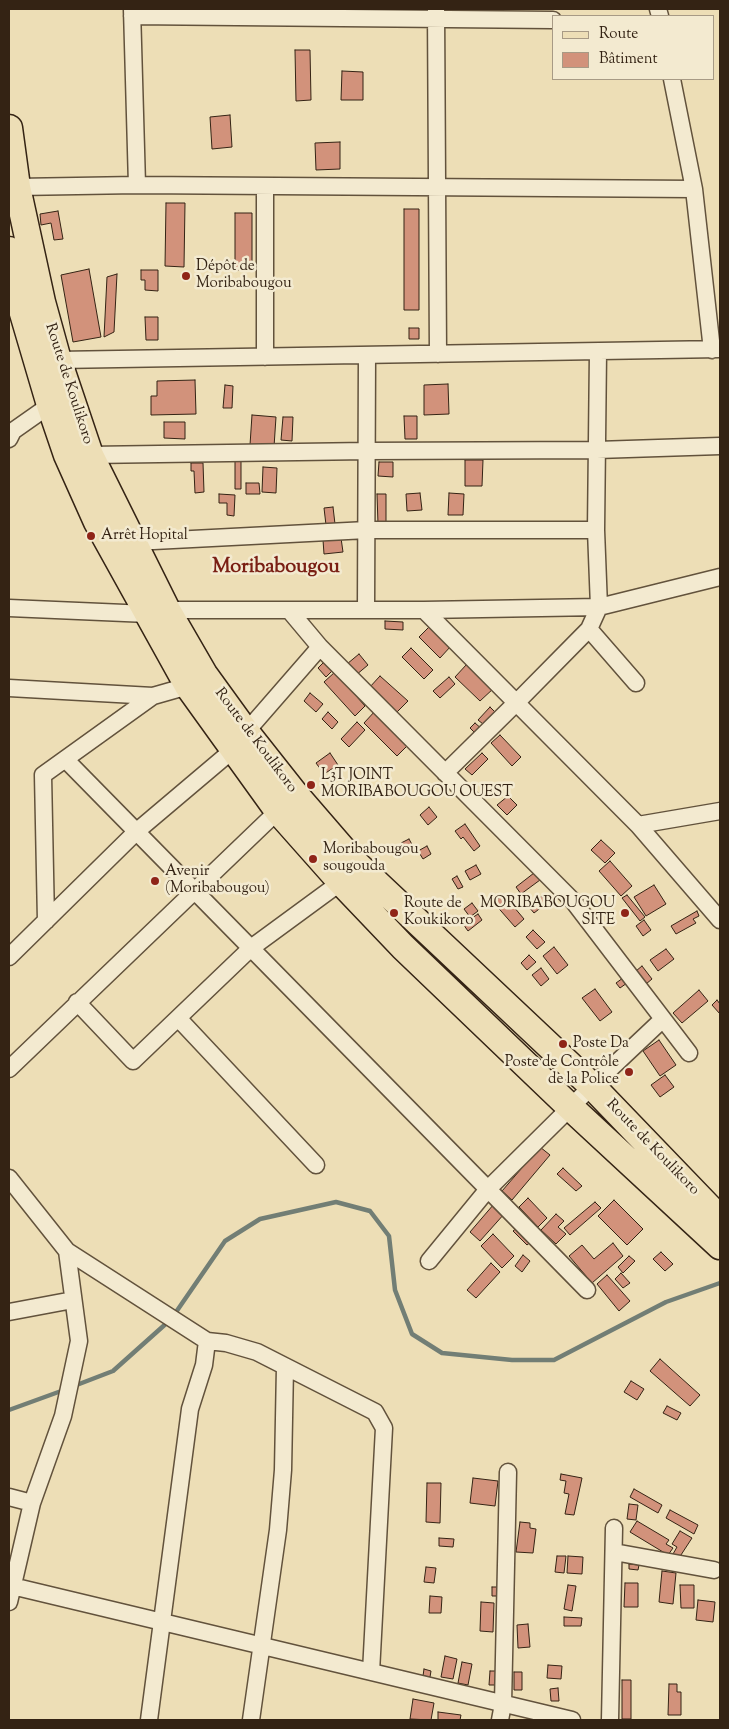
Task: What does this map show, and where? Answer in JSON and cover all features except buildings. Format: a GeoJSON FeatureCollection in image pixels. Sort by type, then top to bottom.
{"type":"FeatureCollection","features":[{"type":"Feature","properties":{"kind":"main road","name":"Route de Koulikoro"},"geometry":{"type":"LineString","coordinates":[[9,128],[16,188],[42,302],[58,360],[90,455],[134,542],[157,612],[188,686],[240,741],[341,882],[403,947],[570,1108],[717,1234]]}},
{"type":"Feature","properties":{"kind":"main road","name":"Route de Koulikoro"},"geometry":{"type":"LineString","coordinates":[[9,250],[17,293],[50,405],[67,454],[97,522],[157,612],[204,674],[240,741]]}},
{"type":"Feature","properties":{"kind":"main road","name":"Route de Koulikoro"},"geometry":{"type":"LineString","coordinates":[[286,803],[352,860],[592,1086],[717,1234]]}},
{"type":"Feature","properties":{"kind":"street"},"geometry":{"type":"LineString","coordinates":[[137,185],[132,12],[436,14],[552,20]]}},
{"type":"Feature","properties":{"kind":"street"},"geometry":{"type":"LineString","coordinates":[[436,14],[438,354]]}},
{"type":"Feature","properties":{"kind":"street"},"geometry":{"type":"LineString","coordinates":[[58,360],[716,350],[694,189],[672,80]]}},
{"type":"Feature","properties":{"kind":"street"},"geometry":{"type":"LineString","coordinates":[[16,188],[137,185],[694,189]]}},
{"type":"Feature","properties":{"kind":"street"},"geometry":{"type":"LineString","coordinates":[[265,186],[265,357]]}},
{"type":"Feature","properties":{"kind":"street"},"geometry":{"type":"LineString","coordinates":[[445,773],[589,629],[599,607],[596,530],[598,352]]}},
{"type":"Feature","properties":{"kind":"street"},"geometry":{"type":"LineString","coordinates":[[366,610],[367,356]]}},
{"type":"Feature","properties":{"kind":"street"},"geometry":{"type":"LineString","coordinates":[[9,439],[13,431],[50,405]]}},
{"type":"Feature","properties":{"kind":"street"},"geometry":{"type":"LineString","coordinates":[[90,455],[367,450],[597,450],[720,446]]}},
{"type":"Feature","properties":{"kind":"street"},"geometry":{"type":"LineString","coordinates":[[134,542],[366,530],[596,530]]}},
{"type":"Feature","properties":{"kind":"street"},"geometry":{"type":"LineString","coordinates":[[9,608],[157,612],[599,607],[720,577]]}},
{"type":"Feature","properties":{"kind":"street"},"geometry":{"type":"LineString","coordinates":[[288,610],[320,647],[573,901],[689,1053]]}},
{"type":"Feature","properties":{"kind":"street"},"geometry":{"type":"LineString","coordinates":[[424,610],[638,825],[720,920]]}},
{"type":"Feature","properties":{"kind":"street"},"geometry":{"type":"LineString","coordinates":[[589,629],[636,682]]}},
{"type":"Feature","properties":{"kind":"street"},"geometry":{"type":"LineString","coordinates":[[9,957],[137,831],[240,741],[320,647]]}},
{"type":"Feature","properties":{"kind":"street"},"geometry":{"type":"LineString","coordinates":[[9,688],[153,696],[188,686]]}},
{"type":"Feature","properties":{"kind":"street"},"geometry":{"type":"LineString","coordinates":[[46,920],[42,775],[66,760],[153,696]]}},
{"type":"Feature","properties":{"kind":"street"},"geometry":{"type":"LineString","coordinates":[[66,760],[587,1290]]}},
{"type":"Feature","properties":{"kind":"street"},"geometry":{"type":"LineString","coordinates":[[9,1067],[286,803]]}},
{"type":"Feature","properties":{"kind":"street"},"geometry":{"type":"LineString","coordinates":[[638,825],[720,811]]}},
{"type":"Feature","properties":{"kind":"street"},"geometry":{"type":"LineString","coordinates":[[78,1002],[133,1061],[251,948],[341,882]]}},
{"type":"Feature","properties":{"kind":"street"},"geometry":{"type":"LineString","coordinates":[[178,1018],[316,1164]]}},
{"type":"Feature","properties":{"kind":"street"},"geometry":{"type":"LineString","coordinates":[[428,1261],[488,1189],[592,1086],[663,1020]]}},
{"type":"Feature","properties":{"kind":"street"},"geometry":{"type":"LineString","coordinates":[[9,1178],[66,1251],[207,1341],[226,1343],[257,1352],[375,1412],[384,1428],[371,1672]]}},
{"type":"Feature","properties":{"kind":"street"},"geometry":{"type":"LineString","coordinates":[[66,1251],[79,1341],[63,1416],[32,1503],[10,1594],[162,1622],[572,1720]]}},
{"type":"Feature","properties":{"kind":"street"},"geometry":{"type":"LineString","coordinates":[[9,1312],[73,1300]]}},
{"type":"Feature","properties":{"kind":"street"},"geometry":{"type":"LineString","coordinates":[[149,1720],[190,1409],[204,1365],[207,1341]]}},
{"type":"Feature","properties":{"kind":"street"},"geometry":{"type":"LineString","coordinates":[[251,1720],[279,1522],[283,1470],[285,1367]]}},
{"type":"Feature","properties":{"kind":"street"},"geometry":{"type":"LineString","coordinates":[[500,1720],[503,1704],[508,1472]]}},
{"type":"Feature","properties":{"kind":"street"},"geometry":{"type":"LineString","coordinates":[[9,1497],[32,1503]]}},
{"type":"Feature","properties":{"kind":"street"},"geometry":{"type":"LineString","coordinates":[[610,1720],[614,1528]]}},
{"type":"Feature","properties":{"kind":"street"},"geometry":{"type":"LineString","coordinates":[[614,1552],[714,1570]]}},
{"type":"Feature","properties":{"kind":"waterway"},"geometry":{"type":"LineString","coordinates":[[174,1315],[225,1241],[260,1219],[336,1202],[370,1211],[389,1236],[395,1290],[412,1334],[442,1353],[512,1360],[554,1360],[666,1302],[720,1283]]}},
{"type":"Feature","properties":{"kind":"waterway"},"geometry":{"type":"LineString","coordinates":[[74,1386],[113,1371],[169,1321]]}},
{"type":"Feature","properties":{"kind":"waterway"},"geometry":{"type":"LineString","coordinates":[[9,1410],[64,1390]]}},
{"type":"Feature","properties":{"kind":"place","name":"Dépôt de Moribabougou"},"geometry":{"type":"Point","coordinates":[186,276]}},
{"type":"Feature","properties":{"kind":"place","name":"Arrêt Hopital"},"geometry":{"type":"Point","coordinates":[91,536]}},
{"type":"Feature","properties":{"kind":"place","name":"L3T JOINT MORIBABOUGOU OUEST"},"geometry":{"type":"Point","coordinates":[311,785]}},
{"type":"Feature","properties":{"kind":"place","name":"Moribabougou sougouda"},"geometry":{"type":"Point","coordinates":[313,859]}},
{"type":"Feature","properties":{"kind":"place","name":"Avenir (Moribabougou)"},"geometry":{"type":"Point","coordinates":[155,881]}},
{"type":"Feature","properties":{"kind":"place","name":"Route de Koukikoro"},"geometry":{"type":"Point","coordinates":[394,913]}},
{"type":"Feature","properties":{"kind":"place","name":"MORIBABOUGOU SITE"},"geometry":{"type":"Point","coordinates":[625,913]}},
{"type":"Feature","properties":{"kind":"place","name":"Poste Da"},"geometry":{"type":"Point","coordinates":[563,1044]}},
{"type":"Feature","properties":{"kind":"place","name":"Poste de Contrôle de la Police"},"geometry":{"type":"Point","coordinates":[629,1072]}},
{"type":"Feature","properties":{"kind":"district","name":"Moribabougou"},"geometry":{"type":"Point","coordinates":[276,569]}}]}
